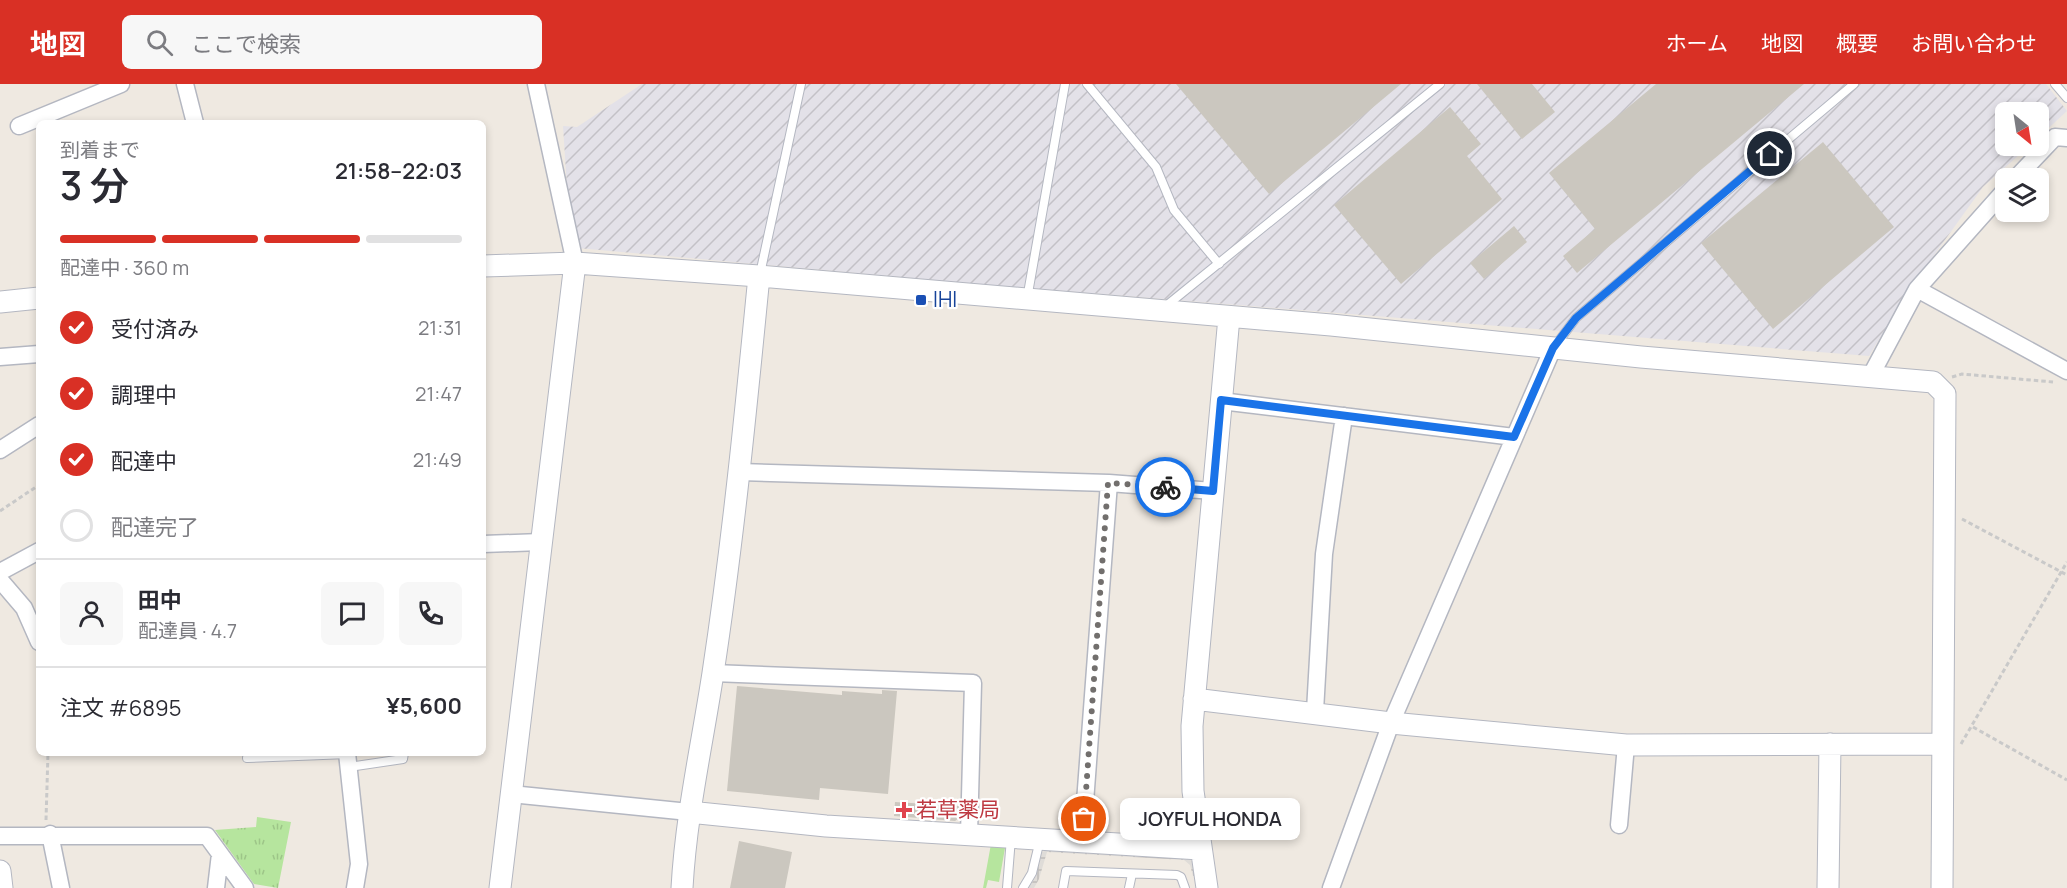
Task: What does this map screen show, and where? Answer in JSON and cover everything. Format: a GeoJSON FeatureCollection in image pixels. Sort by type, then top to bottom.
{"type":"FeatureCollection","features":[{"type":"Feature","properties":{"kind":"street"},"geometry":{"type":"LineString","coordinates":[[19,126],[121,84]]}},
{"type":"Feature","properties":{"kind":"street"},"geometry":{"type":"LineString","coordinates":[[185,84],[194,120]]}},
{"type":"Feature","properties":{"kind":"street"},"geometry":{"type":"LineString","coordinates":[[500,888],[575,263],[536,84]]}},
{"type":"Feature","properties":{"kind":"street"},"geometry":{"type":"LineString","coordinates":[[2026,168],[2055,137],[2067,138]]}},
{"type":"Feature","properties":{"kind":"street"},"geometry":{"type":"LineString","coordinates":[[1870,377],[1917,289],[1995,201]]}},
{"type":"Feature","properties":{"kind":"street"},"geometry":{"type":"LineString","coordinates":[[486,266],[575,263],[759,276],[1161,310],[1933,382],[1946,394],[1942,888]]}},
{"type":"Feature","properties":{"kind":"street"},"geometry":{"type":"LineString","coordinates":[[682,888],[689,812],[712,673],[740,472],[759,276]]}},
{"type":"Feature","properties":{"kind":"street"},"geometry":{"type":"LineString","coordinates":[[1917,289],[2061,377]]}},
{"type":"Feature","properties":{"kind":"street"},"geometry":{"type":"LineString","coordinates":[[0,302],[36,298]]}},
{"type":"Feature","properties":{"kind":"street"},"geometry":{"type":"LineString","coordinates":[[1207,888],[1200,849],[1192,764],[1194,699],[1229,317]]}},
{"type":"Feature","properties":{"kind":"street"},"geometry":{"type":"LineString","coordinates":[[1331,888],[1392,723],[1553,348]]}},
{"type":"Feature","properties":{"kind":"street"},"geometry":{"type":"LineString","coordinates":[[0,357],[36,354]]}},
{"type":"Feature","properties":{"kind":"street"},"geometry":{"type":"LineString","coordinates":[[1221,400],[1514,437]]}},
{"type":"Feature","properties":{"kind":"street"},"geometry":{"type":"LineString","coordinates":[[1315,711],[1324,554],[1344,416]]}},
{"type":"Feature","properties":{"kind":"street"},"geometry":{"type":"LineString","coordinates":[[0,450],[36,427]]}},
{"type":"Feature","properties":{"kind":"street"},"geometry":{"type":"LineString","coordinates":[[740,472],[1108,483],[1213,491]]}},
{"type":"Feature","properties":{"kind":"street"},"geometry":{"type":"LineString","coordinates":[[1082,842],[1108,483]]}},
{"type":"Feature","properties":{"kind":"street"},"geometry":{"type":"LineString","coordinates":[[486,544],[541,542]]}},
{"type":"Feature","properties":{"kind":"street"},"geometry":{"type":"LineString","coordinates":[[0,572],[36,553]]}},
{"type":"Feature","properties":{"kind":"street"},"geometry":{"type":"LineString","coordinates":[[0,580],[24,608],[36,635]]}},
{"type":"Feature","properties":{"kind":"street"},"geometry":{"type":"LineString","coordinates":[[712,673],[973,683],[969,835]]}},
{"type":"Feature","properties":{"kind":"street"},"geometry":{"type":"LineString","coordinates":[[1194,699],[1315,711],[1392,723],[1626,745],[1942,744]]}},
{"type":"Feature","properties":{"kind":"street"},"geometry":{"type":"LineString","coordinates":[[1828,888],[1830,744]]}},
{"type":"Feature","properties":{"kind":"street"},"geometry":{"type":"LineString","coordinates":[[1619,825],[1626,745]]}},
{"type":"Feature","properties":{"kind":"street"},"geometry":{"type":"LineString","coordinates":[[348,758],[359,864],[355,888]]}},
{"type":"Feature","properties":{"kind":"street"},"geometry":{"type":"LineString","coordinates":[[511,794],[826,826],[1200,849]]}},
{"type":"Feature","properties":{"kind":"street"},"geometry":{"type":"LineString","coordinates":[[48,834],[61,888]]}},
{"type":"Feature","properties":{"kind":"street"},"geometry":{"type":"LineString","coordinates":[[0,836],[48,834],[207,836],[245,888]]}},
{"type":"Feature","properties":{"kind":"street"},"geometry":{"type":"LineString","coordinates":[[216,888],[220,854]]}},
{"type":"Feature","properties":{"kind":"street"},"geometry":{"type":"LineString","coordinates":[[0,871],[2,888]]}},
{"type":"Feature","properties":{"kind":"lane"},"geometry":{"type":"LineString","coordinates":[[759,276],[801,84]]}},
{"type":"Feature","properties":{"kind":"lane"},"geometry":{"type":"LineString","coordinates":[[1027,300],[1065,84]]}},
{"type":"Feature","properties":{"kind":"lane"},"geometry":{"type":"LineString","coordinates":[[1087,84],[1156,167],[1174,210],[1219,264]]}},
{"type":"Feature","properties":{"kind":"lane"},"geometry":{"type":"LineString","coordinates":[[1161,310],[1440,84]]}},
{"type":"Feature","properties":{"kind":"lane"},"geometry":{"type":"LineString","coordinates":[[1553,348],[1576,318],[1854,84]]}},
{"type":"Feature","properties":{"kind":"lane"},"geometry":{"type":"LineString","coordinates":[[2055,84],[2067,98]]}},
{"type":"Feature","properties":{"kind":"lane"},"geometry":{"type":"LineString","coordinates":[[247,758],[403,759],[404,756]]}},
{"type":"Feature","properties":{"kind":"lane"},"geometry":{"type":"LineString","coordinates":[[1007,888],[1011,838]]}},
{"type":"Feature","properties":{"kind":"lane"},"geometry":{"type":"LineString","coordinates":[[1026,887],[1032,873],[1040,839]]}},
{"type":"Feature","properties":{"kind":"lane"},"geometry":{"type":"LineString","coordinates":[[1063,888],[1066,871],[1177,876],[1181,877],[1185,888]]}},
{"type":"Feature","properties":{"kind":"lane"},"geometry":{"type":"LineString","coordinates":[[1129,888],[1132,873]]}},
{"type":"Feature","properties":{"kind":"path"},"geometry":{"type":"LineString","coordinates":[[1933,382],[1962,374],[2061,377]]}},
{"type":"Feature","properties":{"kind":"path"},"geometry":{"type":"LineString","coordinates":[[0,511],[36,487]]}},
{"type":"Feature","properties":{"kind":"path"},"geometry":{"type":"LineString","coordinates":[[1944,510],[2067,575]]}},
{"type":"Feature","properties":{"kind":"path"},"geometry":{"type":"LineString","coordinates":[[1942,744],[1960,745],[1973,727],[2067,562]]}},
{"type":"Feature","properties":{"kind":"path"},"geometry":{"type":"LineString","coordinates":[[1973,727],[2067,780]]}},
{"type":"Feature","properties":{"kind":"path"},"geometry":{"type":"LineString","coordinates":[[48,756],[48,834]]}},
{"type":"Feature","properties":{"kind":"shaded area"},"geometry":{"type":"Polygon","coordinates":[[[642,84],[2046,84],[2067,111],[2049,128],[2049,102],[1995,102],[1995,156],[2018,156],[2004,168],[1995,168],[1995,176],[1983,187],[1909,290],[1869,356],[991,285],[577,248],[569,218],[563,126],[577,127],[642,84]]]}},
{"type":"Feature","properties":{"kind":"shaded area"},"geometry":{"type":"Polygon","coordinates":[[[1047,850],[1186,855],[1195,863],[1197,875],[1193,876],[1190,865],[1184,860],[1047,852],[1039,879],[1034,888],[1029,888],[1036,876],[1042,852],[1047,850]]]}},
{"type":"Feature","properties":{"kind":"green space"},"geometry":{"type":"Polygon","coordinates":[[[257,817],[291,822],[278,888],[254,884],[215,830],[256,827],[257,817]]]}},
{"type":"Feature","properties":{"kind":"green space"},"geometry":{"type":"Polygon","coordinates":[[[991,844],[1005,848],[999,882],[988,880],[986,888],[983,888],[991,844]]]}},
{"type":"Feature","properties":{"kind":"building"},"geometry":{"type":"Polygon","coordinates":[[[1176,84],[1401,84],[1269,194],[1176,84]]]}},
{"type":"Feature","properties":{"kind":"building"},"geometry":{"type":"Polygon","coordinates":[[[1477,84],[1532,84],[1555,112],[1522,139],[1477,84]]]}},
{"type":"Feature","properties":{"kind":"building"},"geometry":{"type":"Polygon","coordinates":[[[1656,84],[1804,84],[1577,273],[1563,256],[1595,229],[1549,173],[1656,84]]]}},
{"type":"Feature","properties":{"kind":"building"},"geometry":{"type":"Polygon","coordinates":[[[1450,107],[1481,144],[1467,156],[1502,199],[1401,284],[1334,205],[1450,107]]]}},
{"type":"Feature","properties":{"kind":"building"},"geometry":{"type":"Polygon","coordinates":[[[1823,142],[1894,227],[1773,329],[1701,243],[1823,142]]]}},
{"type":"Feature","properties":{"kind":"building"},"geometry":{"type":"Polygon","coordinates":[[[1514,226],[1527,242],[1484,279],[1470,263],[1514,226]]]}},
{"type":"Feature","properties":{"kind":"building"},"geometry":{"type":"Polygon","coordinates":[[[737,686],[842,695],[842,691],[882,694],[882,690],[897,691],[888,794],[820,788],[819,800],[727,791],[737,686]]]}},
{"type":"Feature","properties":{"kind":"building"},"geometry":{"type":"Polygon","coordinates":[[[895,802],[959,806],[959,818],[955,821],[894,816],[895,802]]]}},
{"type":"Feature","properties":{"kind":"building"},"geometry":{"type":"Polygon","coordinates":[[[739,841],[792,852],[785,888],[730,888],[739,841]]]}},
{"type":"Feature","properties":{"kind":"way so far"},"geometry":{"type":"LineString","coordinates":[[1084,819],[1108,483],[1165,487]]}},
{"type":"Feature","properties":{"kind":"place","name":"IHI"},"geometry":{"type":"Point","coordinates":[921,300]}},
{"type":"Feature","properties":{"kind":"place","name":"若草薬局"},"geometry":{"type":"Point","coordinates":[904,810]}},
{"type":"Feature","properties":{"kind":"place","name":"JOYFUL HONDA"},"geometry":{"type":"Point","coordinates":[1084,819]}},
{"type":"Feature","properties":{"kind":"route"},"geometry":{"type":"LineString","coordinates":[[1165,487],[1213,491],[1221,400],[1514,437],[1553,348],[1576,318],[1770,154]]}}]}
